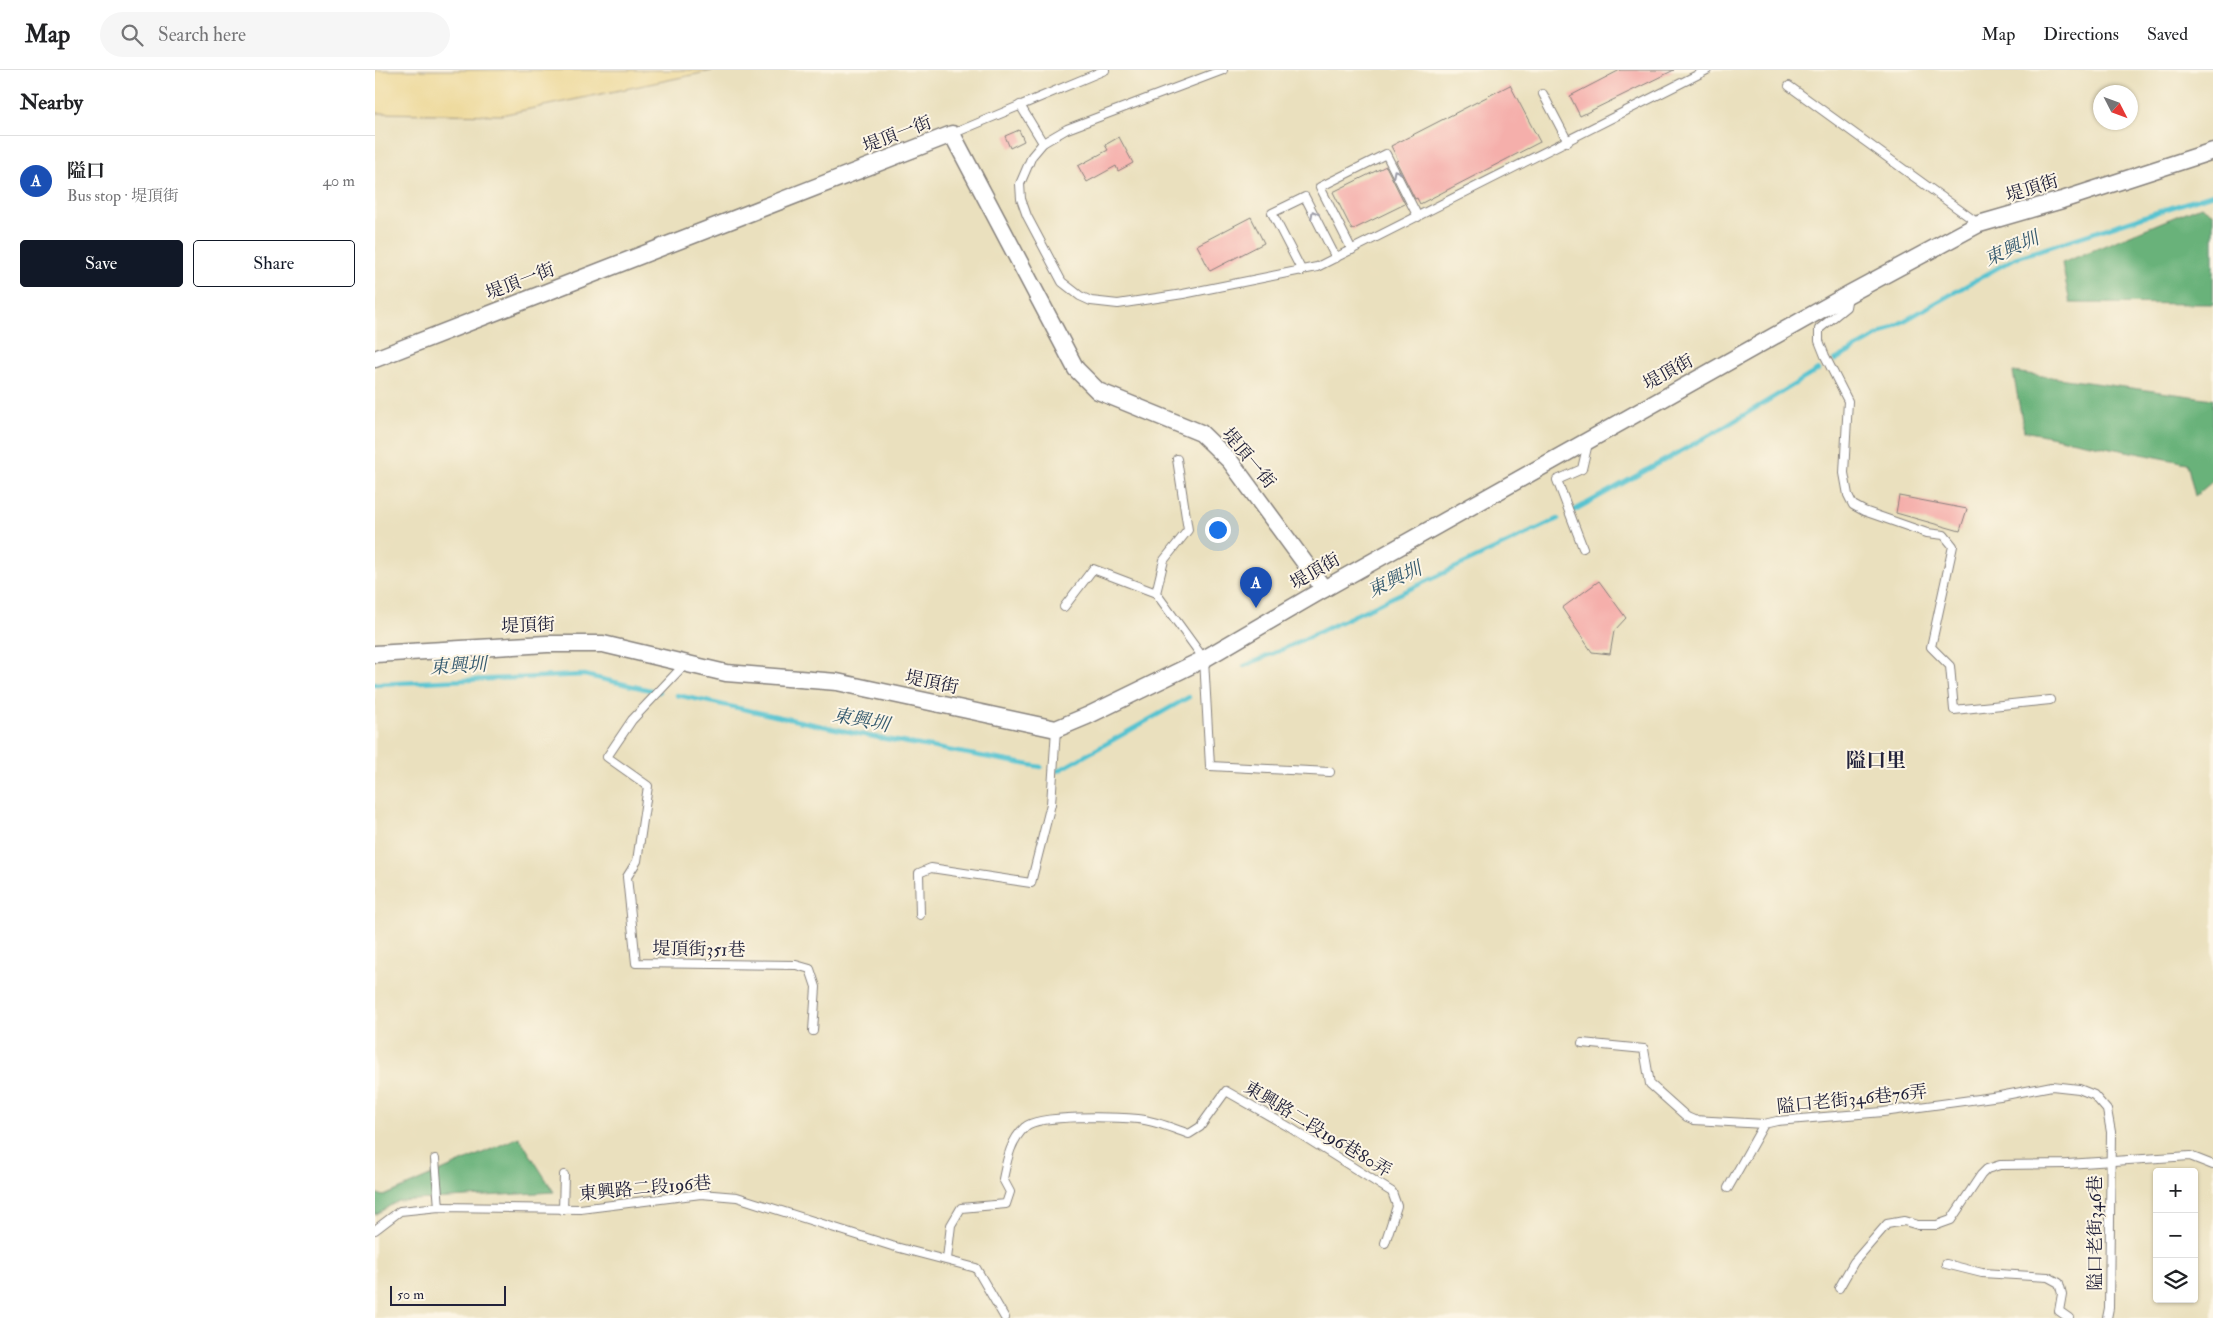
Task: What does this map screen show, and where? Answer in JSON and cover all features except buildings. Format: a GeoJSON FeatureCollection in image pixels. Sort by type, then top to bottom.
{"type":"FeatureCollection","features":[{"type":"Feature","properties":{"kind":"street","name":"堤頂一街"},"geometry":{"type":"LineString","coordinates":[[375,359],[952,134],[1076,370],[1098,391],[1201,433],[1230,460],[1324,589]]}},
{"type":"Feature","properties":{"kind":"street","name":"堤頂街"},"geometry":{"type":"LineString","coordinates":[[375,654],[547,644],[603,644],[726,673],[837,682],[1056,729],[1087,716],[1204,659],[1324,589],[1849,294],[1979,224],[2063,200],[2213,150]]}},
{"type":"Feature","properties":{"kind":"lane"},"geometry":{"type":"LineString","coordinates":[[952,134],[1105,70]]}},
{"type":"Feature","properties":{"kind":"lane"},"geometry":{"type":"LineString","coordinates":[[1223,70],[1067,129],[1043,143],[1025,170],[1020,184],[1021,199],[1027,216],[1056,272],[1070,289],[1085,298],[1104,304],[1118,304],[1317,267],[1568,142],[1707,70]]}},
{"type":"Feature","properties":{"kind":"lane"},"geometry":{"type":"LineString","coordinates":[[1789,86],[1979,224]]}},
{"type":"Feature","properties":{"kind":"lane"},"geometry":{"type":"LineString","coordinates":[[1543,94],[1568,142]]}},
{"type":"Feature","properties":{"kind":"lane"},"geometry":{"type":"LineString","coordinates":[[1020,105],[1043,143]]}},
{"type":"Feature","properties":{"kind":"lane"},"geometry":{"type":"LineString","coordinates":[[1352,250],[1320,187],[1386,154],[1418,217]]}},
{"type":"Feature","properties":{"kind":"lane"},"geometry":{"type":"LineString","coordinates":[[1302,271],[1272,213],[1305,197],[1336,258]]}},
{"type":"Feature","properties":{"kind":"lane"},"geometry":{"type":"LineString","coordinates":[[1849,294],[1846,308],[1819,330],[1819,341],[1825,356],[1848,401],[1844,473],[1848,496],[1853,505],[1863,511],[1927,533],[1944,535],[1953,546],[1931,647],[1950,666],[1954,710],[2050,700]]}},
{"type":"Feature","properties":{"kind":"lane"},"geometry":{"type":"LineString","coordinates":[[1583,548],[1557,480],[1582,469],[1588,441]]}},
{"type":"Feature","properties":{"kind":"lane"},"geometry":{"type":"LineString","coordinates":[[1156,593],[1164,560],[1188,530],[1177,459]]}},
{"type":"Feature","properties":{"kind":"lane"},"geometry":{"type":"LineString","coordinates":[[1064,607],[1093,569],[1156,593],[1204,659],[1210,766],[1330,772]]}},
{"type":"Feature","properties":{"kind":"lane","name":"堤頂街351巷"},"geometry":{"type":"LineString","coordinates":[[685,664],[632,720],[607,757],[647,786],[637,861],[627,877],[636,963],[796,965],[810,969],[816,987],[813,1031]]}},
{"type":"Feature","properties":{"kind":"lane"},"geometry":{"type":"LineString","coordinates":[[920,915],[919,873],[931,868],[1031,884],[1051,804],[1056,729]]}},
{"type":"Feature","properties":{"kind":"lane","name":"隘口老街346巷76弄"},"geometry":{"type":"LineString","coordinates":[[1582,1043],[1644,1048],[1650,1084],[1687,1117],[1694,1120],[1764,1124],[1777,1121],[1883,1112],[2000,1096],[2052,1086],[2079,1088],[2094,1095],[2107,1110],[2111,1132],[2110,1162]]}},
{"type":"Feature","properties":{"kind":"lane","name":"東興路二段196巷80弄"},"geometry":{"type":"LineString","coordinates":[[947,1259],[951,1225],[961,1208],[1006,1204],[1010,1192],[1003,1179],[1009,1148],[1025,1126],[1041,1120],[1100,1117],[1139,1119],[1161,1124],[1189,1134],[1200,1127],[1226,1091],[1289,1127],[1392,1192],[1397,1206],[1385,1243]]}},
{"type":"Feature","properties":{"kind":"lane"},"geometry":{"type":"LineString","coordinates":[[1728,1188],[1764,1124]]}},
{"type":"Feature","properties":{"kind":"lane","name":"隘口老街346巷"},"geometry":{"type":"LineString","coordinates":[[2107,1318],[2109,1308],[2111,1236],[2110,1162],[2190,1156],[2213,1165]]}},
{"type":"Feature","properties":{"kind":"lane"},"geometry":{"type":"LineString","coordinates":[[435,1159],[439,1208]]}},
{"type":"Feature","properties":{"kind":"lane"},"geometry":{"type":"LineString","coordinates":[[1839,1288],[1854,1262],[1887,1224],[1904,1221],[1918,1225],[1937,1225],[1951,1220],[1987,1169],[2000,1165],[2110,1162]]}},
{"type":"Feature","properties":{"kind":"lane"},"geometry":{"type":"LineString","coordinates":[[563,1210],[564,1175]]}},
{"type":"Feature","properties":{"kind":"lane","name":"東興路二段196巷"},"geometry":{"type":"LineString","coordinates":[[375,1230],[400,1210],[439,1208],[580,1210],[701,1194],[737,1197],[892,1246],[976,1268],[1005,1318]]}},
{"type":"Feature","properties":{"kind":"lane","name":"隘口老街346巷"},"geometry":{"type":"LineString","coordinates":[[1946,1264],[1982,1272],[2048,1277],[2059,1284],[2062,1294],[2059,1312],[2069,1318]]}},
{"type":"Feature","properties":{"kind":"green space"},"geometry":{"type":"Polygon","coordinates":[[[2201,206],[2213,214],[2213,304],[2070,303],[2062,263],[2201,206]]]}},
{"type":"Feature","properties":{"kind":"green space"},"geometry":{"type":"Polygon","coordinates":[[[2013,372],[2213,399],[2213,481],[2195,496],[2187,463],[2024,431],[2013,372]]]}},
{"type":"Feature","properties":{"kind":"green space"},"geometry":{"type":"Polygon","coordinates":[[[519,1137],[554,1192],[398,1201],[375,1215],[375,1193],[384,1196],[519,1137]]]}},
{"type":"Feature","properties":{"kind":"sand"},"geometry":{"type":"Polygon","coordinates":[[[375,70],[716,70],[501,115],[375,113],[375,70]]]}},
{"type":"Feature","properties":{"kind":"waterway","name":"東興圳"},"geometry":{"type":"LineString","coordinates":[[1835,360],[2015,258],[2213,194]]}},
{"type":"Feature","properties":{"kind":"waterway","name":"東興圳"},"geometry":{"type":"LineString","coordinates":[[1573,511],[1726,426],[1818,370]]}},
{"type":"Feature","properties":{"kind":"waterway","name":"東興圳"},"geometry":{"type":"LineString","coordinates":[[1244,666],[1558,519]]}},
{"type":"Feature","properties":{"kind":"waterway","name":"東興圳"},"geometry":{"type":"LineString","coordinates":[[375,684],[584,675],[659,692]]}},
{"type":"Feature","properties":{"kind":"waterway","name":"東興圳"},"geometry":{"type":"LineString","coordinates":[[677,695],[869,736],[1041,767]]}},
{"type":"Feature","properties":{"kind":"waterway","name":"東興圳"},"geometry":{"type":"LineString","coordinates":[[1058,771],[1189,697]]}},
{"type":"Feature","properties":{"kind":"place","name":"隘口"},"geometry":{"type":"Point","coordinates":[1256,608]}},
{"type":"Feature","properties":{"kind":"district","name":"隘口里"},"geometry":{"type":"Point","coordinates":[1876,760]}}]}
